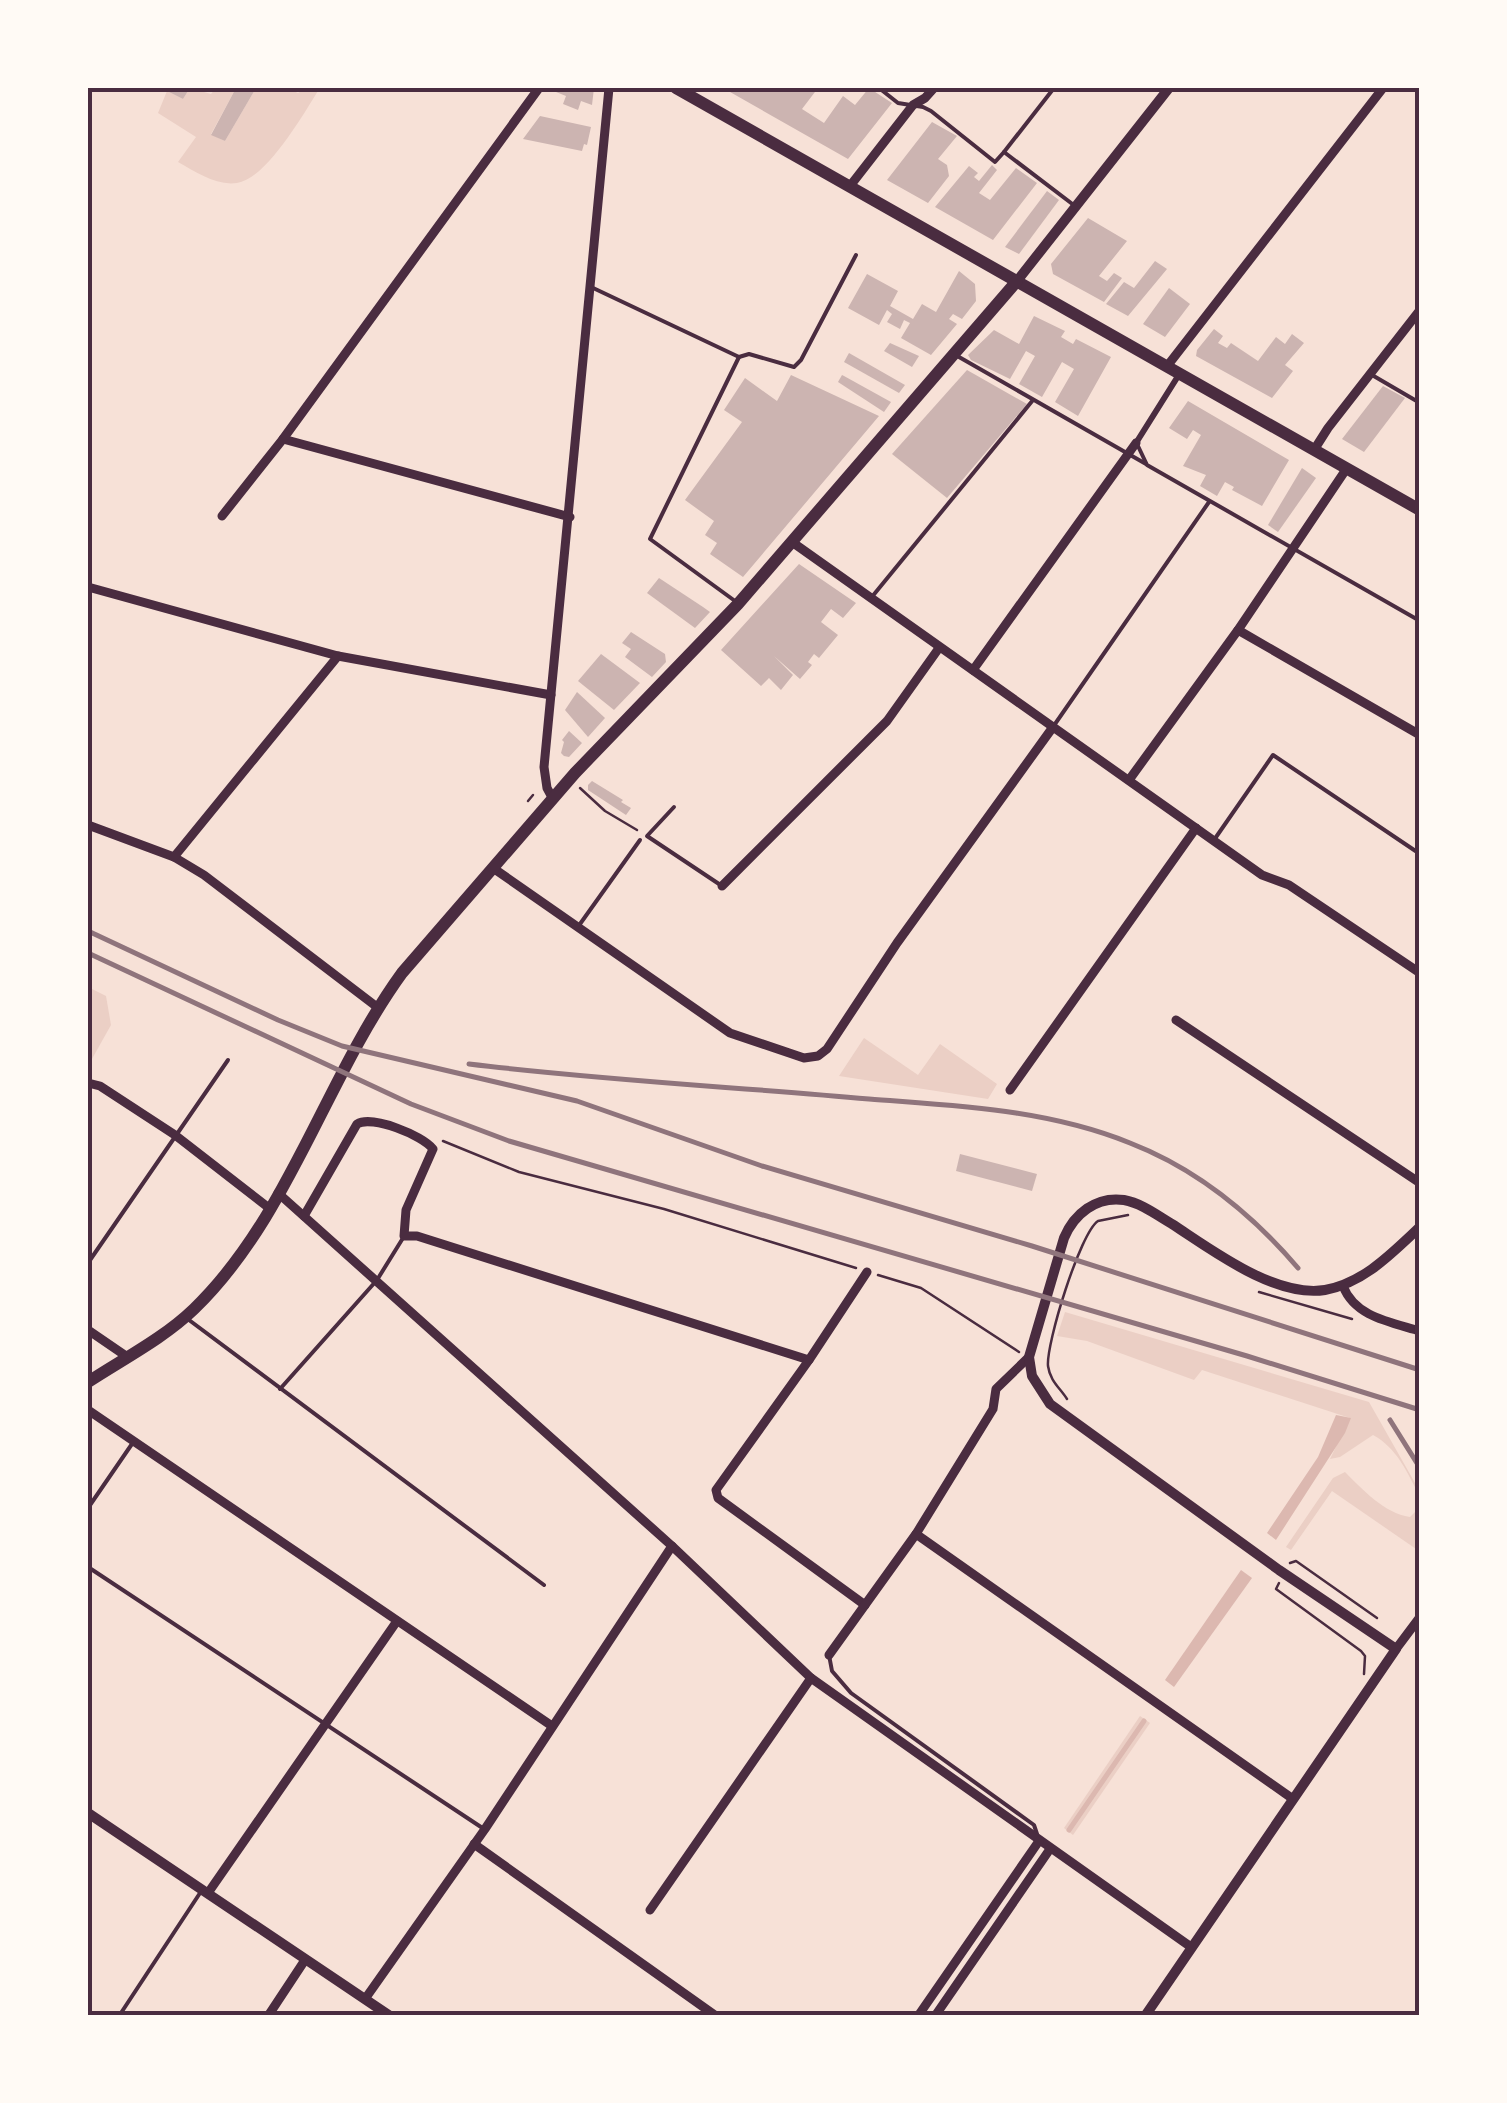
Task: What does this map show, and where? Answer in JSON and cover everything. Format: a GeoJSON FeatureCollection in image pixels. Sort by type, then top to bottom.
{"type":"FeatureCollection","features":[{"type":"Feature","properties":{"kind":"main road"},"geometry":{"type":"LineString","coordinates":[[677,88],[1420,510]]}},
{"type":"Feature","properties":{"kind":"main road"},"geometry":{"type":"LineString","coordinates":[[88,1382],[184,1318],[226,1274],[278,1193],[367,1024],[402,973],[552,799],[738,604],[1018,281]]}},
{"type":"Feature","properties":{"kind":"street"},"geometry":{"type":"LineString","coordinates":[[222,516],[283,439],[539,88]]}},
{"type":"Feature","properties":{"kind":"street"},"geometry":{"type":"LineString","coordinates":[[552,799],[546,788],[544,768],[609,88]]}},
{"type":"Feature","properties":{"kind":"street"},"geometry":{"type":"LineString","coordinates":[[850,186],[913,106],[934,88]]}},
{"type":"Feature","properties":{"kind":"street"},"geometry":{"type":"LineString","coordinates":[[1018,281],[1169,88]]}},
{"type":"Feature","properties":{"kind":"street"},"geometry":{"type":"LineString","coordinates":[[973,670],[1136,443],[1174,368],[1383,88]]}},
{"type":"Feature","properties":{"kind":"street"},"geometry":{"type":"LineString","coordinates":[[1314,450],[1420,310]]}},
{"type":"Feature","properties":{"kind":"street"},"geometry":{"type":"LineString","coordinates":[[283,439],[570,517]]}},
{"type":"Feature","properties":{"kind":"street"},"geometry":{"type":"LineString","coordinates":[[1129,780],[1238,630],[1346,468]]}},
{"type":"Feature","properties":{"kind":"street"},"geometry":{"type":"LineString","coordinates":[[792,542],[1262,874],[1289,885],[1420,973]]}},
{"type":"Feature","properties":{"kind":"street"},"geometry":{"type":"LineString","coordinates":[[88,587],[338,656],[551,695]]}},
{"type":"Feature","properties":{"kind":"street"},"geometry":{"type":"LineString","coordinates":[[1238,630],[1420,735]]}},
{"type":"Feature","properties":{"kind":"street"},"geometry":{"type":"LineString","coordinates":[[722,886],[887,721],[940,648]]}},
{"type":"Feature","properties":{"kind":"street"},"geometry":{"type":"LineString","coordinates":[[174,857],[338,656]]}},
{"type":"Feature","properties":{"kind":"street"},"geometry":{"type":"LineString","coordinates":[[493,868],[730,1033],[795,1057],[818,1056],[827,1049],[897,942],[1053,727]]}},
{"type":"Feature","properties":{"kind":"street"},"geometry":{"type":"LineString","coordinates":[[88,825],[174,857],[204,874],[377,1007]]}},
{"type":"Feature","properties":{"kind":"street"},"geometry":{"type":"LineString","coordinates":[[1010,1090],[1196,828]]}},
{"type":"Feature","properties":{"kind":"street"},"geometry":{"type":"LineString","coordinates":[[1176,1020],[1420,1183]]}},
{"type":"Feature","properties":{"kind":"street"},"geometry":{"type":"LineString","coordinates":[[88,1083],[100,1086],[175,1135],[269,1208]]}},
{"type":"Feature","properties":{"kind":"street"},"geometry":{"type":"LineString","coordinates":[[304,1216],[360,1122],[374,1121],[431,1145],[433,1153],[406,1210],[404,1236],[436,1242],[809,1360]]}},
{"type":"Feature","properties":{"kind":"street"},"geometry":{"type":"LineString","coordinates":[[278,1193],[672,1546],[811,1678],[1191,1948]]}},
{"type":"Feature","properties":{"kind":"street"},"geometry":{"type":"LineString","coordinates":[[829,1655],[916,1534],[993,1409],[996,1389],[1029,1358],[1070,1224],[1079,1214],[1105,1200],[1137,1204],[1237,1265],[1271,1281],[1308,1290],[1343,1286],[1370,1271],[1420,1227]]}},
{"type":"Feature","properties":{"kind":"street"},"geometry":{"type":"LineString","coordinates":[[866,1605],[718,1498],[716,1490],[868,1272]]}},
{"type":"Feature","properties":{"kind":"street"},"geometry":{"type":"LineString","coordinates":[[1343,1286],[1347,1297],[1360,1310],[1420,1331]]}},
{"type":"Feature","properties":{"kind":"street"},"geometry":{"type":"LineString","coordinates":[[88,1330],[126,1356]]}},
{"type":"Feature","properties":{"kind":"street"},"geometry":{"type":"LineString","coordinates":[[1029,1358],[1038,1390],[1058,1411],[1283,1574],[1396,1648]]}},
{"type":"Feature","properties":{"kind":"street"},"geometry":{"type":"LineString","coordinates":[[88,1410],[552,1726]]}},
{"type":"Feature","properties":{"kind":"street"},"geometry":{"type":"LineString","coordinates":[[916,1534],[1293,1799]]}},
{"type":"Feature","properties":{"kind":"street"},"geometry":{"type":"LineString","coordinates":[[365,1999],[474,1844],[672,1546]]}},
{"type":"Feature","properties":{"kind":"street"},"geometry":{"type":"LineString","coordinates":[[1145,2016],[1420,1617]]}},
{"type":"Feature","properties":{"kind":"street"},"geometry":{"type":"LineString","coordinates":[[205,1891],[398,1621]]}},
{"type":"Feature","properties":{"kind":"street"},"geometry":{"type":"LineString","coordinates":[[650,1910],[811,1678]]}},
{"type":"Feature","properties":{"kind":"street"},"geometry":{"type":"LineString","coordinates":[[88,1813],[390,2016]]}},
{"type":"Feature","properties":{"kind":"street"},"geometry":{"type":"LineString","coordinates":[[918,2016],[1039,1841]]}},
{"type":"Feature","properties":{"kind":"street"},"geometry":{"type":"LineString","coordinates":[[474,1844],[716,2016]]}},
{"type":"Feature","properties":{"kind":"street"},"geometry":{"type":"LineString","coordinates":[[935,2016],[1050,1849]]}},
{"type":"Feature","properties":{"kind":"street"},"geometry":{"type":"LineString","coordinates":[[268,2016],[305,1960]]}},
{"type":"Feature","properties":{"kind":"lane"},"geometry":{"type":"LineString","coordinates":[[878,88],[898,103],[931,112],[995,162],[1054,88]]}},
{"type":"Feature","properties":{"kind":"lane"},"geometry":{"type":"LineString","coordinates":[[1004,152],[1075,206]]}},
{"type":"Feature","properties":{"kind":"lane"},"geometry":{"type":"LineString","coordinates":[[591,288],[739,357],[750,354],[777,364],[797,365],[856,256]]}},
{"type":"Feature","properties":{"kind":"lane"},"geometry":{"type":"LineString","coordinates":[[955,354],[1420,621]]}},
{"type":"Feature","properties":{"kind":"lane"},"geometry":{"type":"LineString","coordinates":[[738,604],[650,539],[739,357]]}},
{"type":"Feature","properties":{"kind":"lane"},"geometry":{"type":"LineString","coordinates":[[1370,374],[1420,403]]}},
{"type":"Feature","properties":{"kind":"lane"},"geometry":{"type":"LineString","coordinates":[[871,598],[1033,400]]}},
{"type":"Feature","properties":{"kind":"lane"},"geometry":{"type":"LineString","coordinates":[[1136,443],[1148,465]]}},
{"type":"Feature","properties":{"kind":"lane"},"geometry":{"type":"LineString","coordinates":[[1053,727],[1208,502]]}},
{"type":"Feature","properties":{"kind":"lane"},"geometry":{"type":"LineString","coordinates":[[1214,840],[1273,756],[1420,854]]}},
{"type":"Feature","properties":{"kind":"lane"},"geometry":{"type":"LineString","coordinates":[[674,807],[646,836],[722,886]]}},
{"type":"Feature","properties":{"kind":"lane"},"geometry":{"type":"LineString","coordinates":[[578,928],[640,840]]}},
{"type":"Feature","properties":{"kind":"lane"},"geometry":{"type":"LineString","coordinates":[[88,1262],[228,1060]]}},
{"type":"Feature","properties":{"kind":"lane"},"geometry":{"type":"LineString","coordinates":[[280,1390],[377,1280],[404,1236]]}},
{"type":"Feature","properties":{"kind":"lane"},"geometry":{"type":"LineString","coordinates":[[184,1318],[544,1585]]}},
{"type":"Feature","properties":{"kind":"lane"},"geometry":{"type":"LineString","coordinates":[[88,1508],[134,1441]]}},
{"type":"Feature","properties":{"kind":"lane"},"geometry":{"type":"LineString","coordinates":[[88,1566],[484,1829]]}},
{"type":"Feature","properties":{"kind":"lane"},"geometry":{"type":"LineString","coordinates":[[829,1655],[832,1671],[851,1694],[1034,1824],[1039,1841]]}},
{"type":"Feature","properties":{"kind":"lane"},"geometry":{"type":"LineString","coordinates":[[118,2016],[205,1891]]}},
{"type":"Feature","properties":{"kind":"path"},"geometry":{"type":"LineString","coordinates":[[580,788],[605,811],[646,836]]}},
{"type":"Feature","properties":{"kind":"path"},"geometry":{"type":"LineString","coordinates":[[528,801],[532,795]]}},
{"type":"Feature","properties":{"kind":"path"},"geometry":{"type":"LineString","coordinates":[[425,1141],[435,1138],[519,1172],[664,1209],[921,1288],[1008,1346]]}},
{"type":"Feature","properties":{"kind":"path"},"geometry":{"type":"LineString","coordinates":[[1067,1398],[1056,1387],[1048,1364],[1052,1339],[1086,1232],[1109,1216],[1132,1216]]}},
{"type":"Feature","properties":{"kind":"path"},"geometry":{"type":"LineString","coordinates":[[1313,1309],[1350,1319]]}},
{"type":"Feature","properties":{"kind":"path"},"geometry":{"type":"LineString","coordinates":[[1288,1563],[1296,1561],[1378,1617],[1372,1625]]}},
{"type":"Feature","properties":{"kind":"path"},"geometry":{"type":"LineString","coordinates":[[1276,1589],[1357,1648],[1365,1656],[1365,1677]]}},
{"type":"Feature","properties":{"kind":"path"},"geometry":{"type":"LineString","coordinates":[[1357,1648],[1362,1641]]}},
{"type":"Feature","properties":{"kind":"shaded area"},"geometry":{"type":"Polygon","coordinates":[[[190,88],[211,94],[216,88],[236,88],[211,134],[225,141],[256,88],[287,88],[298,93],[306,88],[320,88],[261,170],[249,179],[229,183],[206,177],[178,162],[196,137],[158,113],[167,91],[183,99],[190,88]]]}},
{"type":"Feature","properties":{"kind":"shaded area"},"geometry":{"type":"Polygon","coordinates":[[[88,987],[106,996],[111,1025],[88,1066],[88,987]]]}},
{"type":"Feature","properties":{"kind":"shaded area"},"geometry":{"type":"Polygon","coordinates":[[[864,1038],[918,1075],[940,1044],[997,1084],[988,1099],[839,1076],[864,1038]]]}},
{"type":"Feature","properties":{"kind":"shaded area"},"geometry":{"type":"Polygon","coordinates":[[[1065,1312],[1369,1402],[1419,1495],[1395,1454],[1373,1435],[1340,1457],[1330,1459],[1350,1418],[1202,1370],[1194,1380],[1087,1341],[1057,1336],[1065,1312]]]}},
{"type":"Feature","properties":{"kind":"shaded area"},"geometry":{"type":"Polygon","coordinates":[[[1336,1415],[1351,1418],[1345,1433],[1276,1540],[1267,1533],[1318,1457],[1336,1415]]]}},
{"type":"Feature","properties":{"kind":"shaded area"},"geometry":{"type":"Polygon","coordinates":[[[1345,1472],[1391,1511],[1410,1517],[1419,1508],[1419,1551],[1332,1491],[1291,1550],[1286,1547],[1333,1478],[1345,1472]]]}},
{"type":"Feature","properties":{"kind":"shaded area"},"geometry":{"type":"Polygon","coordinates":[[[1241,1570],[1252,1578],[1174,1687],[1165,1680],[1241,1570]]]}},
{"type":"Feature","properties":{"kind":"shaded area"},"geometry":{"type":"Polygon","coordinates":[[[1140,1716],[1150,1723],[1073,1835],[1064,1828],[1140,1716]]]}},
{"type":"Feature","properties":{"kind":"building"},"geometry":{"type":"Polygon","coordinates":[[[190,88],[183,99],[167,91],[190,88]]]}},
{"type":"Feature","properties":{"kind":"building"},"geometry":{"type":"Polygon","coordinates":[[[236,88],[256,88],[225,141],[211,135],[236,88]]]}},
{"type":"Feature","properties":{"kind":"building"},"geometry":{"type":"Polygon","coordinates":[[[559,88],[594,88],[592,105],[581,101],[578,110],[563,104],[566,96],[556,92],[559,88]]]}},
{"type":"Feature","properties":{"kind":"building"},"geometry":{"type":"Polygon","coordinates":[[[723,88],[818,88],[802,109],[824,123],[843,96],[855,105],[869,88],[892,103],[848,159],[723,88]]]}},
{"type":"Feature","properties":{"kind":"building"},"geometry":{"type":"Polygon","coordinates":[[[540,116],[591,127],[587,145],[582,151],[523,139],[540,116]]]}},
{"type":"Feature","properties":{"kind":"building"},"geometry":{"type":"Polygon","coordinates":[[[932,122],[957,136],[938,159],[947,165],[949,176],[928,203],[887,180],[932,122]]]}},
{"type":"Feature","properties":{"kind":"building"},"geometry":{"type":"Polygon","coordinates":[[[992,165],[997,170],[979,193],[990,200],[1016,168],[1037,183],[993,240],[935,207],[969,166],[978,173],[974,177],[979,181],[992,165]]]}},
{"type":"Feature","properties":{"kind":"building"},"geometry":{"type":"Polygon","coordinates":[[[1047,191],[1059,200],[1019,254],[1005,247],[1047,191]]]}},
{"type":"Feature","properties":{"kind":"building"},"geometry":{"type":"Polygon","coordinates":[[[1088,218],[1127,241],[1099,276],[1107,281],[1114,273],[1122,278],[1104,302],[1053,274],[1051,264],[1088,218]]]}},
{"type":"Feature","properties":{"kind":"building"},"geometry":{"type":"Polygon","coordinates":[[[1155,261],[1167,269],[1128,316],[1106,304],[1124,282],[1134,288],[1155,261]]]}},
{"type":"Feature","properties":{"kind":"building"},"geometry":{"type":"Polygon","coordinates":[[[959,271],[975,284],[976,301],[962,319],[953,314],[949,319],[957,324],[931,355],[901,338],[910,323],[904,320],[900,329],[887,322],[892,314],[887,310],[879,325],[848,308],[867,274],[898,291],[890,306],[913,319],[922,304],[936,312],[959,271]]]}},
{"type":"Feature","properties":{"kind":"building"},"geometry":{"type":"Polygon","coordinates":[[[1169,288],[1190,304],[1165,337],[1143,324],[1169,288]]]}},
{"type":"Feature","properties":{"kind":"building"},"geometry":{"type":"Polygon","coordinates":[[[1034,316],[1065,331],[1061,337],[1073,344],[1076,339],[1111,357],[1078,416],[1055,402],[1074,369],[1062,362],[1042,397],[1019,384],[1035,356],[1026,351],[1010,379],[968,355],[994,330],[1019,344],[1034,316]]]}},
{"type":"Feature","properties":{"kind":"building"},"geometry":{"type":"Polygon","coordinates":[[[1214,329],[1223,336],[1218,343],[1227,348],[1231,343],[1258,361],[1276,337],[1285,344],[1292,334],[1304,343],[1285,365],[1293,371],[1272,398],[1196,356],[1214,329]]]}},
{"type":"Feature","properties":{"kind":"building"},"geometry":{"type":"Polygon","coordinates":[[[890,343],[919,356],[912,367],[884,351],[890,343]]]}},
{"type":"Feature","properties":{"kind":"building"},"geometry":{"type":"Polygon","coordinates":[[[849,353],[905,385],[899,393],[844,362],[849,353]]]}},
{"type":"Feature","properties":{"kind":"building"},"geometry":{"type":"Polygon","coordinates":[[[967,370],[1027,404],[947,498],[892,454],[967,370]]]}},
{"type":"Feature","properties":{"kind":"building"},"geometry":{"type":"Polygon","coordinates":[[[791,375],[879,416],[743,577],[710,554],[717,543],[705,535],[714,521],[685,500],[742,422],[724,410],[745,378],[777,401],[791,375]]]}},
{"type":"Feature","properties":{"kind":"building"},"geometry":{"type":"Polygon","coordinates":[[[842,375],[891,402],[884,412],[838,382],[842,375]]]}},
{"type":"Feature","properties":{"kind":"building"},"geometry":{"type":"Polygon","coordinates":[[[1383,386],[1405,398],[1364,452],[1342,439],[1383,386]]]}},
{"type":"Feature","properties":{"kind":"building"},"geometry":{"type":"Polygon","coordinates":[[[1188,401],[1289,460],[1262,506],[1225,482],[1217,496],[1200,486],[1206,475],[1183,466],[1201,435],[1193,430],[1187,439],[1169,428],[1188,401]]]}},
{"type":"Feature","properties":{"kind":"building"},"geometry":{"type":"Polygon","coordinates":[[[1302,468],[1316,478],[1278,532],[1268,525],[1302,468]]]}},
{"type":"Feature","properties":{"kind":"building"},"geometry":{"type":"Polygon","coordinates":[[[799,564],[856,603],[843,618],[831,609],[821,622],[838,635],[819,658],[814,654],[808,662],[812,665],[800,679],[774,656],[793,675],[781,690],[769,678],[761,686],[721,650],[799,564]]]}},
{"type":"Feature","properties":{"kind":"building"},"geometry":{"type":"Polygon","coordinates":[[[659,578],[710,612],[695,628],[647,593],[659,578]]]}},
{"type":"Feature","properties":{"kind":"building"},"geometry":{"type":"Polygon","coordinates":[[[631,632],[665,654],[666,662],[652,677],[625,657],[631,649],[622,643],[631,632]]]}},
{"type":"Feature","properties":{"kind":"building"},"geometry":{"type":"Polygon","coordinates":[[[601,654],[640,683],[614,710],[578,681],[601,654]]]}},
{"type":"Feature","properties":{"kind":"building"},"geometry":{"type":"Polygon","coordinates":[[[577,692],[605,718],[588,737],[565,710],[577,692]]]}},
{"type":"Feature","properties":{"kind":"building"},"geometry":{"type":"Polygon","coordinates":[[[569,731],[582,743],[569,757],[561,753],[562,740],[569,731]]]}},
{"type":"Feature","properties":{"kind":"building"},"geometry":{"type":"Polygon","coordinates":[[[592,781],[631,808],[626,815],[588,790],[592,781]]]}},
{"type":"Feature","properties":{"kind":"building"},"geometry":{"type":"Polygon","coordinates":[[[960,1154],[1037,1174],[1032,1191],[956,1171],[960,1154]]]}},
{"type":"Feature","properties":{"kind":"waterway"},"geometry":{"type":"LineString","coordinates":[[1069,1830],[1144,1721]]}},
{"type":"Feature","properties":{"kind":"railway"},"geometry":{"type":"LineString","coordinates":[[88,931],[342,1046],[577,1101],[762,1166],[1032,1246],[1420,1370]]}},
{"type":"Feature","properties":{"kind":"railway"},"geometry":{"type":"LineString","coordinates":[[88,953],[411,1104],[509,1141],[1420,1410]]}},
{"type":"Feature","properties":{"kind":"railway"},"geometry":{"type":"LineString","coordinates":[[469,1064],[968,1107],[1066,1123],[1130,1143],[1178,1166],[1222,1195],[1262,1229],[1298,1268]]}},
{"type":"Feature","properties":{"kind":"railway"},"geometry":{"type":"LineString","coordinates":[[1390,1420],[1420,1468]]}}]}
